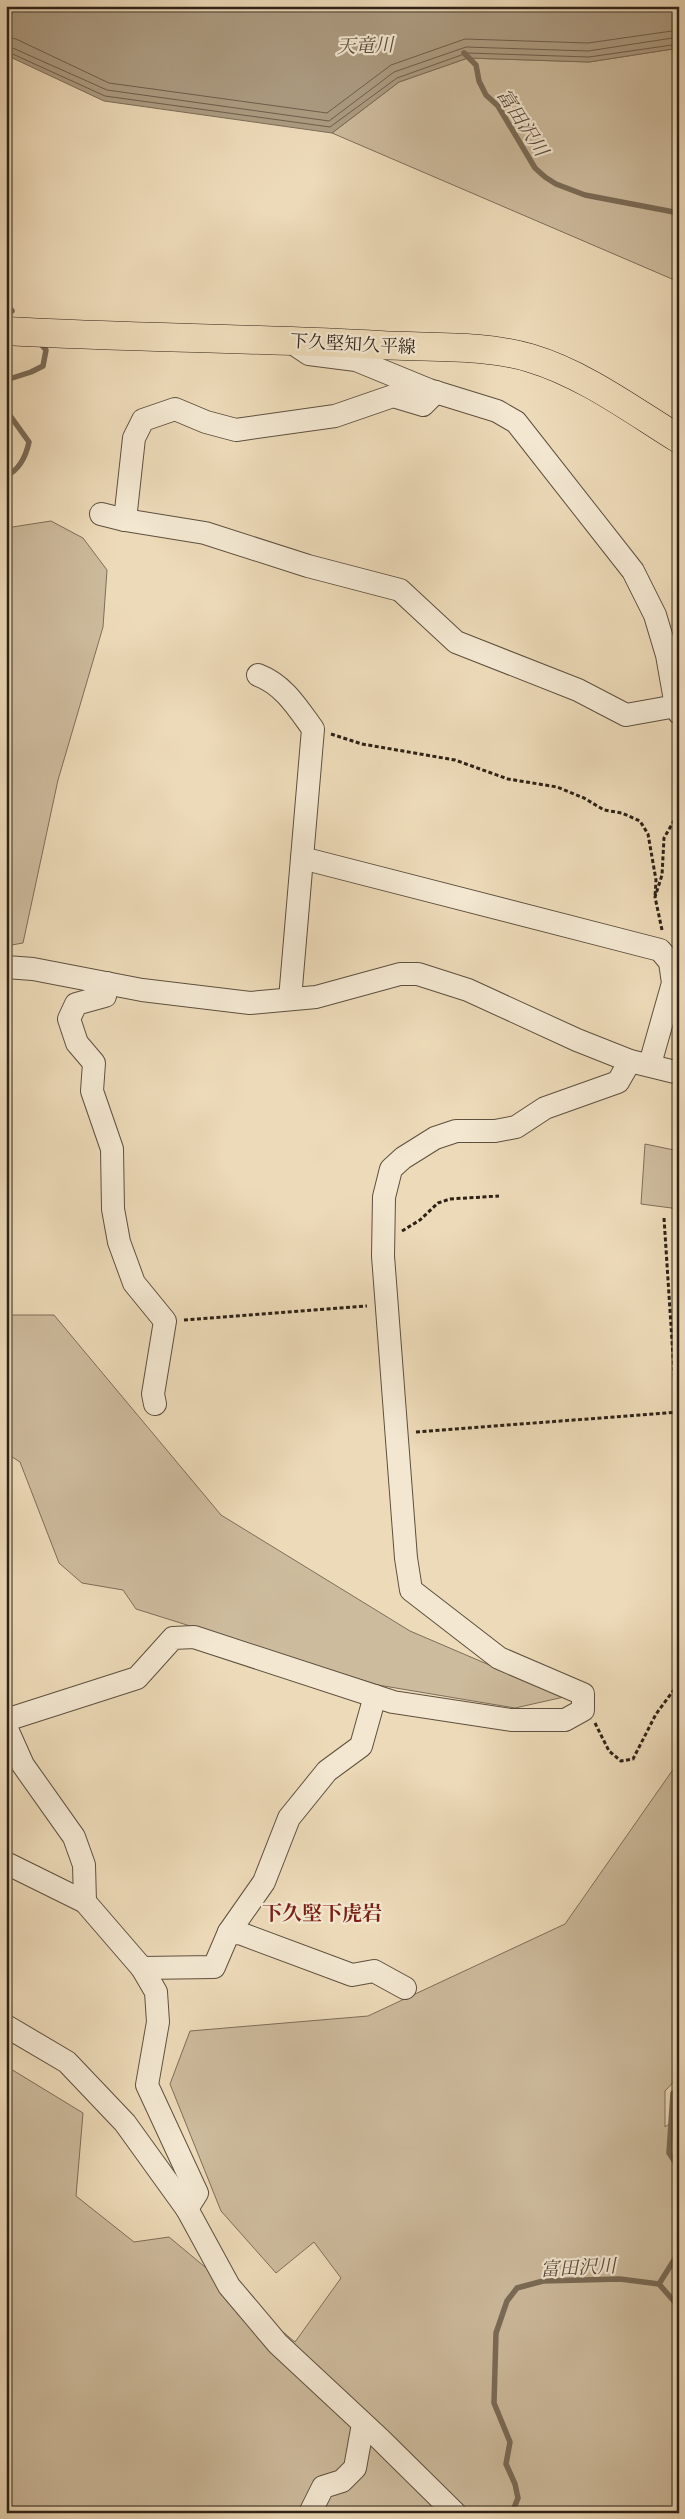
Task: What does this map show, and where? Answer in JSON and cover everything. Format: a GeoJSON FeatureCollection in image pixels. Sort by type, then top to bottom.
{"type":"FeatureCollection","features":[{"type":"Feature","properties":{"kind":"main road","name":"下久堅知久平線"},"geometry":{"type":"LineString","coordinates":[[6,331],[146,338],[288,340],[491,351],[530,358],[579,379],[679,439]]}},
{"type":"Feature","properties":{"kind":"street"},"geometry":{"type":"LineString","coordinates":[[102,514],[125,520],[205,533],[308,566],[400,590],[456,642],[578,690],[626,714],[677,710],[667,655],[655,615],[633,571],[516,422],[497,412],[436,392],[356,360],[309,354],[288,340]]}},
{"type":"Feature","properties":{"kind":"street"},"geometry":{"type":"LineString","coordinates":[[125,520],[134,438],[143,420],[175,409],[206,422],[236,430],[335,416],[393,396],[423,405],[436,392]]}},
{"type":"Feature","properties":{"kind":"street"},"geometry":{"type":"LineString","coordinates":[[258,675],[274,681],[292,699],[314,729],[290,999]]}},
{"type":"Feature","properties":{"kind":"street"},"geometry":{"type":"LineString","coordinates":[[6,1720],[137,1678],[173,1638],[194,1637],[393,1702],[511,1720],[565,1720],[583,1710],[583,1694],[499,1658],[411,1590],[406,1558],[395,1434],[386,1305],[383,1240],[384,1198],[391,1170],[403,1158],[435,1138],[456,1131],[495,1131],[516,1127],[545,1108],[618,1082],[640,1063],[673,983],[670,962],[660,950],[302,858]]}},
{"type":"Feature","properties":{"kind":"street"},"geometry":{"type":"LineString","coordinates":[[6,967],[32,969],[107,983],[250,1004],[316,997],[400,974],[418,974],[468,990],[577,1040],[640,1063],[679,1073]]}},
{"type":"Feature","properties":{"kind":"street"},"geometry":{"type":"LineString","coordinates":[[107,983],[105,996],[76,1004],[69,1019],[76,1043],[94,1063],[92,1091],[112,1149],[113,1209],[119,1242],[134,1283],[165,1321],[153,1394],[155,1404]]}},
{"type":"Feature","properties":{"kind":"street"},"geometry":{"type":"LineString","coordinates":[[142,1968],[214,1967],[229,1932],[264,1882],[288,1818],[327,1771],[361,1746],[375,1696]]}},
{"type":"Feature","properties":{"kind":"street"},"geometry":{"type":"LineString","coordinates":[[6,1727],[23,1765],[74,1837],[84,1865],[85,1902]]}},
{"type":"Feature","properties":{"kind":"street"},"geometry":{"type":"LineString","coordinates":[[6,1863],[85,1902],[142,1968],[156,1992],[158,2022],[147,2085],[197,2193],[187,2209]]}},
{"type":"Feature","properties":{"kind":"street"},"geometry":{"type":"LineString","coordinates":[[229,1932],[242,1934],[352,1975],[374,1971],[405,1988]]}},
{"type":"Feature","properties":{"kind":"street"},"geometry":{"type":"LineString","coordinates":[[6,2026],[67,2062],[126,2122],[187,2209],[229,2286],[278,2344],[380,2439],[454,2513]]}},
{"type":"Feature","properties":{"kind":"street"},"geometry":{"type":"LineString","coordinates":[[310,2513],[323,2487],[342,2481],[355,2468],[363,2424]]}},
{"type":"Feature","properties":{"kind":"path"},"geometry":{"type":"LineString","coordinates":[[314,729],[362,744],[455,760],[508,779],[557,787],[584,798],[604,810],[622,813],[640,821],[648,834],[656,880],[655,897],[667,958]]}},
{"type":"Feature","properties":{"kind":"path"},"geometry":{"type":"LineString","coordinates":[[655,897],[662,875],[664,838],[679,812]]}},
{"type":"Feature","properties":{"kind":"path"},"geometry":{"type":"LineString","coordinates":[[383,1240],[401,1232],[420,1220],[438,1203],[450,1199],[499,1196]]}},
{"type":"Feature","properties":{"kind":"path"},"geometry":{"type":"LineString","coordinates":[[664,1218],[679,1450]]}},
{"type":"Feature","properties":{"kind":"path"},"geometry":{"type":"LineString","coordinates":[[165,1321],[386,1305]]}},
{"type":"Feature","properties":{"kind":"path"},"geometry":{"type":"LineString","coordinates":[[395,1434],[678,1412]]}},
{"type":"Feature","properties":{"kind":"path"},"geometry":{"type":"LineString","coordinates":[[583,1710],[596,1723],[609,1751],[622,1762],[633,1759],[656,1714],[679,1683]]}},
{"type":"Feature","properties":{"kind":"shaded area"},"geometry":{"type":"Polygon","coordinates":[[[679,48],[679,282],[332,133],[399,82],[468,58],[589,62],[679,48]]]}},
{"type":"Feature","properties":{"kind":"shaded area"},"geometry":{"type":"Polygon","coordinates":[[[51,521],[83,538],[107,570],[103,627],[58,780],[23,943],[6,946],[6,528],[51,521]]]}},
{"type":"Feature","properties":{"kind":"shaded area"},"geometry":{"type":"Polygon","coordinates":[[[645,1144],[679,1151],[679,1209],[641,1204],[645,1144]]]}},
{"type":"Feature","properties":{"kind":"shaded area"},"geometry":{"type":"Polygon","coordinates":[[[6,1315],[54,1315],[221,1515],[410,1631],[564,1697],[515,1708],[378,1685],[136,1609],[123,1590],[82,1583],[59,1563],[20,1462],[6,1453],[6,1315]]]}},
{"type":"Feature","properties":{"kind":"shaded area"},"geometry":{"type":"Polygon","coordinates":[[[679,1761],[679,2076],[665,2091],[665,2127],[679,2116],[679,2513],[6,2513],[6,2066],[83,2113],[76,2196],[134,2242],[169,2237],[295,2342],[341,2278],[314,2242],[276,2273],[221,2211],[170,2084],[190,2031],[368,2016],[565,1924],[679,1761]]]}},
{"type":"Feature","properties":{"kind":"water","name":"天竜川"},"geometry":{"type":"Polygon","coordinates":[[[6,6],[679,6],[679,48],[589,62],[468,58],[399,82],[332,133],[104,101],[6,55],[6,6]]]}},
{"type":"Feature","properties":{"kind":"waterway","name":"富田沢川"},"geometry":{"type":"LineString","coordinates":[[464,53],[476,65],[479,81],[486,95],[498,106],[535,168],[545,177],[556,184],[585,195],[679,213]]}},
{"type":"Feature","properties":{"kind":"waterway"},"geometry":{"type":"LineString","coordinates":[[6,303],[12,311]]}},
{"type":"Feature","properties":{"kind":"waterway"},"geometry":{"type":"LineString","coordinates":[[6,380],[43,366],[46,350],[38,341]]}},
{"type":"Feature","properties":{"kind":"waterway"},"geometry":{"type":"LineString","coordinates":[[6,410],[29,442],[21,462],[15,470],[6,476]]}},
{"type":"Feature","properties":{"kind":"waterway","name":"富田沢川"},"geometry":{"type":"LineString","coordinates":[[679,2090],[673,2093],[669,2153],[679,2168]]}},
{"type":"Feature","properties":{"kind":"waterway","name":"富田沢川"},"geometry":{"type":"LineString","coordinates":[[512,2513],[518,2498],[515,2484],[506,2464],[510,2442],[494,2403],[496,2333],[507,2301],[517,2288],[543,2281],[620,2279],[659,2284],[679,2252]]}},
{"type":"Feature","properties":{"kind":"waterway"},"geometry":{"type":"LineString","coordinates":[[659,2284],[679,2307]]}},
{"type":"Feature","properties":{"kind":"district","name":"下久堅下虎岩"},"geometry":{"type":"Point","coordinates":[322,1913]}}]}
